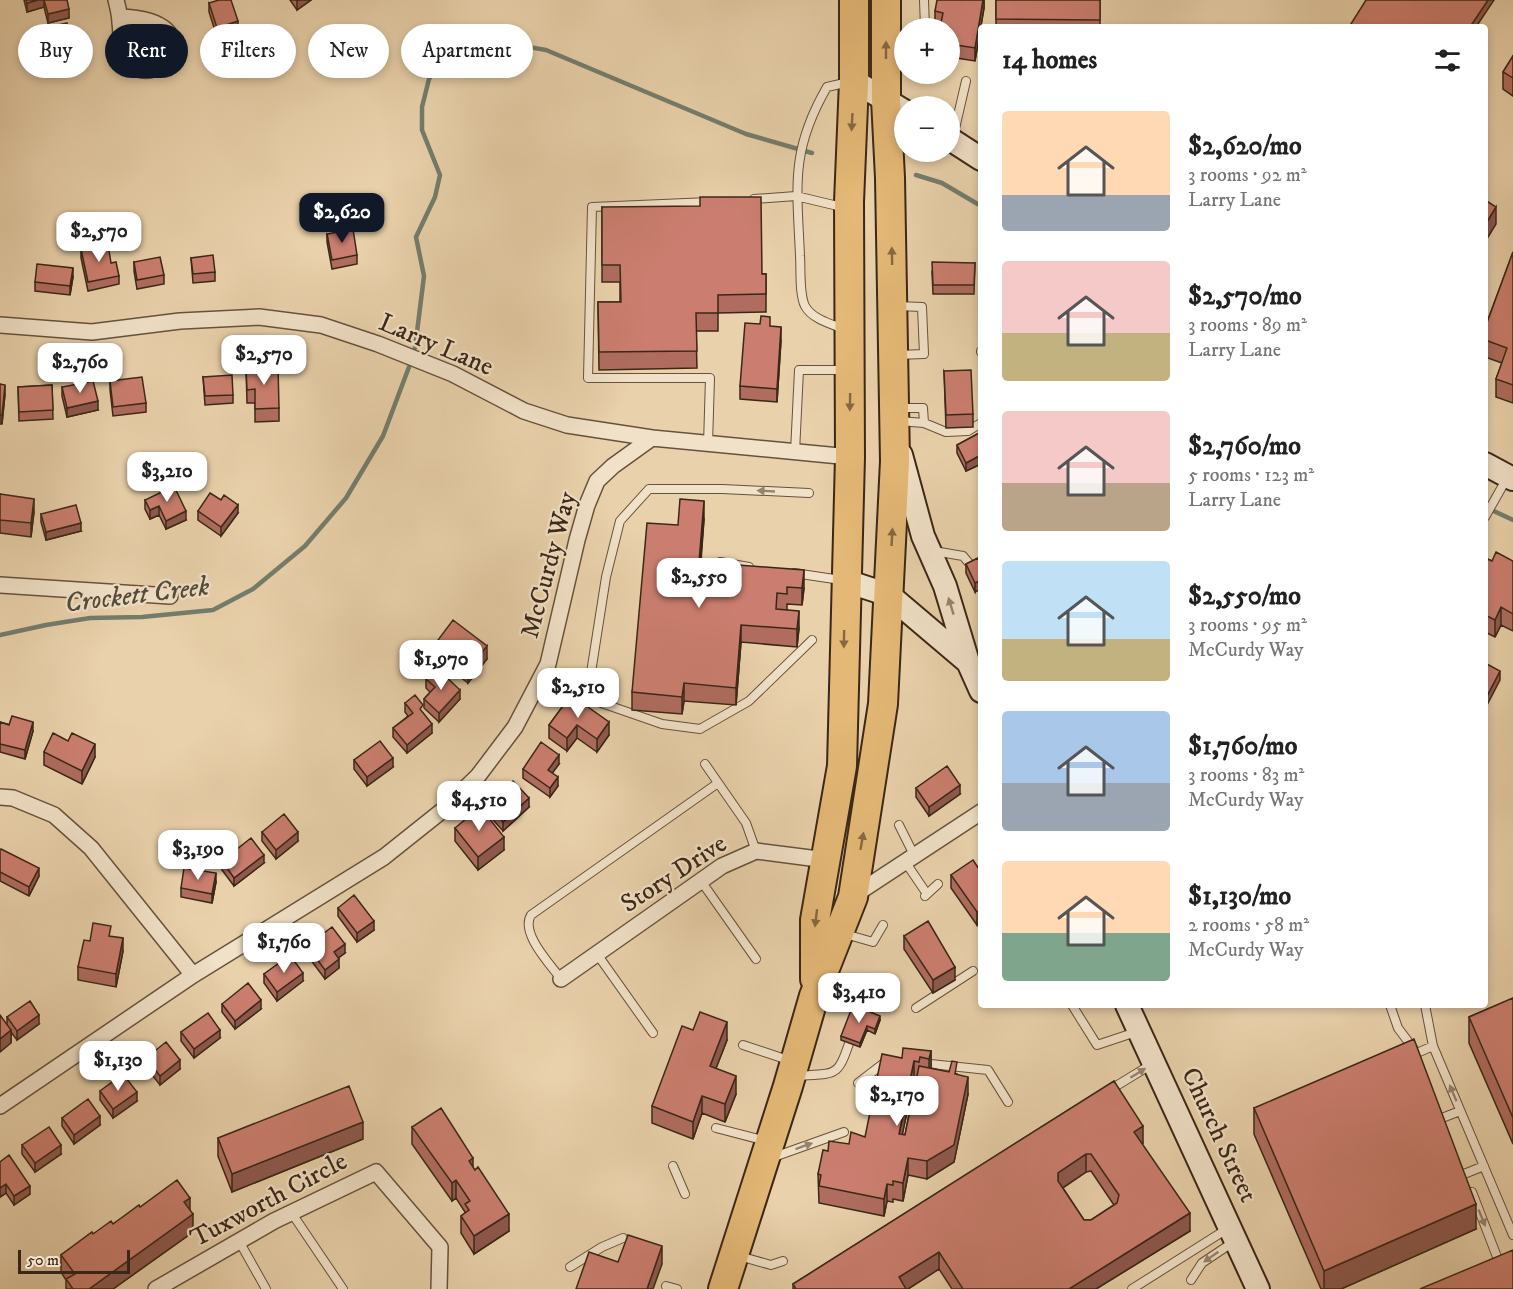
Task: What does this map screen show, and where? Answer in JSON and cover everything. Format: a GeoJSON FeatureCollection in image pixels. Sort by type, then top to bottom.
{"type":"FeatureCollection","features":[{"type":"Feature","properties":{"kind":"highway"},"geometry":{"type":"LineString","coordinates":[[814,996],[815,920],[842,766],[850,457],[849,208],[854,81],[854,0]]}},
{"type":"Feature","properties":{"kind":"highway"},"geometry":{"type":"LineString","coordinates":[[886,0],[895,96]]}},
{"type":"Feature","properties":{"kind":"highway"},"geometry":{"type":"LineString","coordinates":[[723,1289],[793,1070],[814,996],[853,897],[883,704],[895,461],[892,306],[895,162]]}},
{"type":"Feature","properties":{"kind":"main road"},"geometry":{"type":"LineString","coordinates":[[854,81],[894,104]]}},
{"type":"Feature","properties":{"kind":"main road"},"geometry":{"type":"LineString","coordinates":[[960,146],[978,157]]}},
{"type":"Feature","properties":{"kind":"main road"},"geometry":{"type":"LineString","coordinates":[[894,419],[915,509],[929,550],[945,586],[968,662],[978,684]]}},
{"type":"Feature","properties":{"kind":"main road"},"geometry":{"type":"LineString","coordinates":[[1488,466],[1510,478]]}},
{"type":"Feature","properties":{"kind":"main road"},"geometry":{"type":"LineString","coordinates":[[846,580],[889,595],[968,662]]}},
{"type":"Feature","properties":{"kind":"main road","name":"Church Street"},"geometry":{"type":"LineString","coordinates":[[1128,1008],[1258,1289]]}},
{"type":"Feature","properties":{"kind":"street"},"geometry":{"type":"LineString","coordinates":[[116,0],[120,17]]}},
{"type":"Feature","properties":{"kind":"street","name":"Larry Lane"},"geometry":{"type":"LineString","coordinates":[[0,325],[92,332],[180,321],[259,317],[321,325],[378,344],[453,374],[524,411],[567,425],[652,438],[850,457]]}},
{"type":"Feature","properties":{"kind":"street","name":"McCurdy Way"},"geometry":{"type":"LineString","coordinates":[[0,1106],[194,975],[384,857],[443,810],[478,776],[515,727],[548,664],[586,505],[597,481],[613,466],[652,438]]}},
{"type":"Feature","properties":{"kind":"street"},"geometry":{"type":"LineString","coordinates":[[0,585],[170,596]]}},
{"type":"Feature","properties":{"kind":"street"},"geometry":{"type":"LineString","coordinates":[[0,797],[13,798],[54,815],[91,848],[194,975]]}},
{"type":"Feature","properties":{"kind":"street"},"geometry":{"type":"LineString","coordinates":[[853,897],[978,814]]}},
{"type":"Feature","properties":{"kind":"street","name":"Story Drive"},"geometry":{"type":"LineString","coordinates":[[561,979],[722,866],[756,851],[826,860]]}},
{"type":"Feature","properties":{"kind":"street","name":"Tuxworth Circle"},"geometry":{"type":"LineString","coordinates":[[156,1289],[291,1212],[376,1172],[440,1246],[439,1289]]}},
{"type":"Feature","properties":{"kind":"lane"},"geometry":{"type":"LineString","coordinates":[[924,0],[925,18]]}},
{"type":"Feature","properties":{"kind":"lane"},"geometry":{"type":"LineString","coordinates":[[850,332],[818,319],[805,306],[801,283],[796,196],[798,165],[804,133],[816,106],[827,87],[854,81]]}},
{"type":"Feature","properties":{"kind":"lane"},"geometry":{"type":"LineString","coordinates":[[960,105],[966,81]]}},
{"type":"Feature","properties":{"kind":"lane"},"geometry":{"type":"LineString","coordinates":[[741,200],[796,196],[849,208]]}},
{"type":"Feature","properties":{"kind":"lane"},"geometry":{"type":"LineString","coordinates":[[708,444],[710,378],[588,378],[592,207],[719,201]]}},
{"type":"Feature","properties":{"kind":"lane"},"geometry":{"type":"LineString","coordinates":[[795,452],[799,370],[851,370]]}},
{"type":"Feature","properties":{"kind":"lane"},"geometry":{"type":"LineString","coordinates":[[894,419],[922,408],[924,423]]}},
{"type":"Feature","properties":{"kind":"lane"},"geometry":{"type":"LineString","coordinates":[[894,419],[924,423],[946,432],[968,431],[978,425]]}},
{"type":"Feature","properties":{"kind":"lane"},"geometry":{"type":"LineString","coordinates":[[1488,511],[1510,478]]}},
{"type":"Feature","properties":{"kind":"lane"},"geometry":{"type":"LineString","coordinates":[[809,494],[722,489],[650,489],[620,521],[606,578],[587,698],[662,724],[700,729],[749,701],[812,640]]}},
{"type":"Feature","properties":{"kind":"lane"},"geometry":{"type":"LineString","coordinates":[[929,550],[963,556],[974,569]]}},
{"type":"Feature","properties":{"kind":"lane"},"geometry":{"type":"LineString","coordinates":[[720,562],[755,567]]}},
{"type":"Feature","properties":{"kind":"lane"},"geometry":{"type":"LineString","coordinates":[[789,572],[846,580]]}},
{"type":"Feature","properties":{"kind":"lane"},"geometry":{"type":"LineString","coordinates":[[705,764],[746,823],[756,851]]}},
{"type":"Feature","properties":{"kind":"lane"},"geometry":{"type":"LineString","coordinates":[[561,979],[531,938],[527,927],[531,915],[718,783]]}},
{"type":"Feature","properties":{"kind":"lane"},"geometry":{"type":"LineString","coordinates":[[899,825],[910,860],[925,895],[938,884]]}},
{"type":"Feature","properties":{"kind":"lane"},"geometry":{"type":"LineString","coordinates":[[701,881],[756,959]]}},
{"type":"Feature","properties":{"kind":"lane"},"geometry":{"type":"LineString","coordinates":[[839,932],[873,942],[883,925]]}},
{"type":"Feature","properties":{"kind":"lane"},"geometry":{"type":"LineString","coordinates":[[597,954],[652,1033]]}},
{"type":"Feature","properties":{"kind":"lane"},"geometry":{"type":"LineString","coordinates":[[916,1008],[974,971]]}},
{"type":"Feature","properties":{"kind":"lane"},"geometry":{"type":"LineString","coordinates":[[743,1045],[793,1070],[830,1074],[841,1067],[861,1005],[858,995],[853,990],[843,987],[814,996]]}},
{"type":"Feature","properties":{"kind":"lane"},"geometry":{"type":"LineString","coordinates":[[1074,1008],[1097,1045],[1139,1031]]}},
{"type":"Feature","properties":{"kind":"lane"},"geometry":{"type":"LineString","coordinates":[[1391,1008],[1398,1028],[1417,1053],[1421,1064]]}},
{"type":"Feature","properties":{"kind":"lane"},"geometry":{"type":"LineString","coordinates":[[1426,1008],[1433,1046],[1513,1235]]}},
{"type":"Feature","properties":{"kind":"lane"},"geometry":{"type":"LineString","coordinates":[[1417,1053],[1433,1046]]}},
{"type":"Feature","properties":{"kind":"lane"},"geometry":{"type":"LineString","coordinates":[[858,1083],[888,1060],[898,1061]]}},
{"type":"Feature","properties":{"kind":"lane"},"geometry":{"type":"LineString","coordinates":[[916,1063],[988,1070],[1008,1102]]}},
{"type":"Feature","properties":{"kind":"lane"},"geometry":{"type":"LineString","coordinates":[[1101,1095],[1154,1063]]}},
{"type":"Feature","properties":{"kind":"lane"},"geometry":{"type":"LineString","coordinates":[[1438,1107],[1446,1128]]}},
{"type":"Feature","properties":{"kind":"lane"},"geometry":{"type":"LineString","coordinates":[[1442,1118],[1460,1111]]}},
{"type":"Feature","properties":{"kind":"lane"},"geometry":{"type":"LineString","coordinates":[[716,1128],[767,1151],[844,1132]]}},
{"type":"Feature","properties":{"kind":"lane"},"geometry":{"type":"LineString","coordinates":[[673,1166],[685,1194]]}},
{"type":"Feature","properties":{"kind":"lane"},"geometry":{"type":"LineString","coordinates":[[1484,1166],[1463,1170],[1500,1261]]}},
{"type":"Feature","properties":{"kind":"lane"},"geometry":{"type":"LineString","coordinates":[[291,1212],[343,1289]]}},
{"type":"Feature","properties":{"kind":"lane"},"geometry":{"type":"LineString","coordinates":[[1191,1280],[1203,1263],[1233,1234]]}},
{"type":"Feature","properties":{"kind":"lane"},"geometry":{"type":"LineString","coordinates":[[1132,1289],[1233,1234]]}},
{"type":"Feature","properties":{"kind":"lane"},"geometry":{"type":"LineString","coordinates":[[570,1267],[602,1247],[623,1238]]}},
{"type":"Feature","properties":{"kind":"lane"},"geometry":{"type":"LineString","coordinates":[[239,1240],[266,1289]]}},
{"type":"Feature","properties":{"kind":"lane"},"geometry":{"type":"LineString","coordinates":[[734,1255],[771,1265],[783,1261]]}},
{"type":"Feature","properties":{"kind":"lane"},"geometry":{"type":"LineString","coordinates":[[666,1286],[677,1289]]}},
{"type":"Feature","properties":{"kind":"building"},"geometry":{"type":"Polygon","coordinates":[[[44,0],[67,0],[69,9],[48,14],[44,0]]]}},
{"type":"Feature","properties":{"kind":"building"},"geometry":{"type":"Polygon","coordinates":[[[231,0],[238,21],[216,24],[209,3],[231,0]]]}},
{"type":"Feature","properties":{"kind":"building"},"geometry":{"type":"Polygon","coordinates":[[[937,0],[983,0],[975,48],[960,46],[960,18],[942,18],[943,13],[935,11],[937,0]]]}},
{"type":"Feature","properties":{"kind":"building"},"geometry":{"type":"Polygon","coordinates":[[[996,0],[1100,0],[1100,20],[996,19],[996,0]]]}},
{"type":"Feature","properties":{"kind":"building"},"geometry":{"type":"Polygon","coordinates":[[[1366,0],[1488,0],[1472,24],[1351,24],[1366,0]]]}},
{"type":"Feature","properties":{"kind":"building"},"geometry":{"type":"Polygon","coordinates":[[[1513,56],[1513,78],[1503,72],[1513,56]]]}},
{"type":"Feature","properties":{"kind":"building"},"geometry":{"type":"Polygon","coordinates":[[[700,197],[761,197],[762,274],[766,274],[766,294],[718,295],[718,313],[696,313],[697,351],[599,352],[598,302],[621,302],[620,265],[602,265],[602,207],[700,206],[700,197]]]}},
{"type":"Feature","properties":{"kind":"building"},"geometry":{"type":"Polygon","coordinates":[[[1488,202],[1496,207],[1488,220],[1488,202]]]}},
{"type":"Feature","properties":{"kind":"building"},"geometry":{"type":"Polygon","coordinates":[[[353,229],[357,255],[332,260],[327,234],[353,229]]]}},
{"type":"Feature","properties":{"kind":"building"},"geometry":{"type":"Polygon","coordinates":[[[108,244],[111,263],[116,262],[119,276],[88,282],[81,249],[108,244]]]}},
{"type":"Feature","properties":{"kind":"building"},"geometry":{"type":"Polygon","coordinates":[[[1513,252],[1513,385],[1496,379],[1507,348],[1488,341],[1488,320],[1513,252]]]}},
{"type":"Feature","properties":{"kind":"building"},"geometry":{"type":"Polygon","coordinates":[[[213,255],[215,272],[193,274],[191,258],[213,255]]]}},
{"type":"Feature","properties":{"kind":"building"},"geometry":{"type":"Polygon","coordinates":[[[160,257],[164,275],[137,280],[134,262],[160,257]]]}},
{"type":"Feature","properties":{"kind":"building"},"geometry":{"type":"Polygon","coordinates":[[[932,262],[975,263],[974,285],[933,285],[932,262]]]}},
{"type":"Feature","properties":{"kind":"building"},"geometry":{"type":"Polygon","coordinates":[[[37,264],[73,268],[70,286],[35,282],[37,264]]]}},
{"type":"Feature","properties":{"kind":"building"},"geometry":{"type":"Polygon","coordinates":[[[761,316],[770,317],[770,326],[781,327],[777,389],[740,386],[745,323],[760,324],[761,316]]]}},
{"type":"Feature","properties":{"kind":"building"},"geometry":{"type":"Polygon","coordinates":[[[278,366],[279,408],[255,409],[255,389],[247,390],[246,367],[278,366]]]}},
{"type":"Feature","properties":{"kind":"building"},"geometry":{"type":"Polygon","coordinates":[[[971,370],[973,414],[946,415],[944,371],[971,370]]]}},
{"type":"Feature","properties":{"kind":"building"},"geometry":{"type":"Polygon","coordinates":[[[232,375],[233,395],[205,396],[203,377],[232,375]]]}},
{"type":"Feature","properties":{"kind":"building"},"geometry":{"type":"Polygon","coordinates":[[[142,377],[146,403],[113,407],[110,381],[142,377]]]}},
{"type":"Feature","properties":{"kind":"building"},"geometry":{"type":"Polygon","coordinates":[[[93,381],[98,401],[67,408],[62,387],[93,381]]]}},
{"type":"Feature","properties":{"kind":"building"},"geometry":{"type":"Polygon","coordinates":[[[0,384],[5,385],[2,415],[0,415],[0,384]]]}},
{"type":"Feature","properties":{"kind":"building"},"geometry":{"type":"Polygon","coordinates":[[[52,385],[53,410],[19,412],[18,387],[52,385]]]}},
{"type":"Feature","properties":{"kind":"building"},"geometry":{"type":"Polygon","coordinates":[[[978,434],[978,457],[966,463],[957,445],[978,434]]]}},
{"type":"Feature","properties":{"kind":"building"},"geometry":{"type":"Polygon","coordinates":[[[174,486],[186,511],[166,521],[159,506],[150,510],[145,500],[174,486]]]}},
{"type":"Feature","properties":{"kind":"building"},"geometry":{"type":"Polygon","coordinates":[[[210,493],[221,500],[224,495],[238,505],[221,527],[198,511],[210,493]]]}},
{"type":"Feature","properties":{"kind":"building"},"geometry":{"type":"Polygon","coordinates":[[[0,494],[34,499],[31,523],[0,520],[0,494]]]}},
{"type":"Feature","properties":{"kind":"building"},"geometry":{"type":"Polygon","coordinates":[[[680,499],[704,501],[699,562],[804,570],[802,588],[787,587],[787,594],[777,593],[776,609],[799,611],[797,629],[741,625],[736,688],[684,683],[682,697],[632,692],[647,523],[678,525],[680,499]]]}},
{"type":"Feature","properties":{"kind":"building"},"geometry":{"type":"Polygon","coordinates":[[[76,505],[81,523],[46,532],[41,514],[76,505]]]}},
{"type":"Feature","properties":{"kind":"building"},"geometry":{"type":"Polygon","coordinates":[[[1496,552],[1513,561],[1513,614],[1501,607],[1495,620],[1488,616],[1488,559],[1492,561],[1496,552]]]}},
{"type":"Feature","properties":{"kind":"building"},"geometry":{"type":"Polygon","coordinates":[[[978,558],[978,582],[975,583],[966,564],[978,558]]]}},
{"type":"Feature","properties":{"kind":"building"},"geometry":{"type":"Polygon","coordinates":[[[453,620],[487,646],[468,670],[435,644],[453,620]]]}},
{"type":"Feature","properties":{"kind":"building"},"geometry":{"type":"Polygon","coordinates":[[[1488,665],[1500,671],[1488,694],[1488,665]]]}},
{"type":"Feature","properties":{"kind":"building"},"geometry":{"type":"Polygon","coordinates":[[[437,668],[460,690],[439,713],[424,699],[435,687],[426,679],[437,668]]]}},
{"type":"Feature","properties":{"kind":"building"},"geometry":{"type":"Polygon","coordinates":[[[415,695],[423,705],[420,709],[432,724],[407,745],[393,728],[413,713],[405,703],[415,695]]]}},
{"type":"Feature","properties":{"kind":"building"},"geometry":{"type":"Polygon","coordinates":[[[571,695],[609,722],[597,739],[577,725],[567,738],[549,725],[571,695]]]}},
{"type":"Feature","properties":{"kind":"building"},"geometry":{"type":"Polygon","coordinates":[[[12,716],[33,722],[25,750],[0,744],[0,722],[9,725],[12,716]]]}},
{"type":"Feature","properties":{"kind":"building"},"geometry":{"type":"Polygon","coordinates":[[[53,733],[68,741],[72,733],[95,744],[82,771],[44,752],[53,733]]]}},
{"type":"Feature","properties":{"kind":"building"},"geometry":{"type":"Polygon","coordinates":[[[380,741],[393,758],[367,777],[354,760],[380,741]]]}},
{"type":"Feature","properties":{"kind":"building"},"geometry":{"type":"Polygon","coordinates":[[[541,742],[559,755],[548,770],[558,777],[550,788],[523,769],[541,742]]]}},
{"type":"Feature","properties":{"kind":"building"},"geometry":{"type":"Polygon","coordinates":[[[947,766],[960,785],[929,807],[916,788],[947,766]]]}},
{"type":"Feature","properties":{"kind":"building"},"geometry":{"type":"Polygon","coordinates":[[[513,781],[529,798],[503,822],[487,804],[513,781]]]}},
{"type":"Feature","properties":{"kind":"building"},"geometry":{"type":"Polygon","coordinates":[[[480,807],[504,837],[478,857],[455,828],[480,807]]]}},
{"type":"Feature","properties":{"kind":"building"},"geometry":{"type":"Polygon","coordinates":[[[284,814],[298,832],[276,850],[262,832],[284,814]]]}},
{"type":"Feature","properties":{"kind":"building"},"geometry":{"type":"Polygon","coordinates":[[[251,838],[264,855],[234,878],[222,861],[251,838]]]}},
{"type":"Feature","properties":{"kind":"building"},"geometry":{"type":"Polygon","coordinates":[[[1,849],[39,868],[29,887],[0,872],[1,849]]]}},
{"type":"Feature","properties":{"kind":"building"},"geometry":{"type":"Polygon","coordinates":[[[973,860],[978,868],[977,912],[951,875],[973,860]]]}},
{"type":"Feature","properties":{"kind":"building"},"geometry":{"type":"Polygon","coordinates":[[[184,868],[216,873],[212,894],[181,888],[184,868]]]}},
{"type":"Feature","properties":{"kind":"building"},"geometry":{"type":"Polygon","coordinates":[[[354,895],[374,921],[357,933],[338,908],[354,895]]]}},
{"type":"Feature","properties":{"kind":"building"},"geometry":{"type":"Polygon","coordinates":[[[928,921],[955,967],[933,980],[904,936],[928,921]]]}},
{"type":"Feature","properties":{"kind":"building"},"geometry":{"type":"Polygon","coordinates":[[[93,923],[111,926],[109,936],[123,938],[116,974],[78,967],[84,940],[90,941],[93,923]]]}},
{"type":"Feature","properties":{"kind":"building"},"geometry":{"type":"Polygon","coordinates":[[[332,927],[345,944],[334,952],[339,959],[325,970],[307,946],[332,927]]]}},
{"type":"Feature","properties":{"kind":"building"},"geometry":{"type":"Polygon","coordinates":[[[290,955],[303,973],[277,992],[264,974],[290,955]]]}},
{"type":"Feature","properties":{"kind":"building"},"geometry":{"type":"Polygon","coordinates":[[[248,983],[261,1000],[235,1021],[222,1004],[248,983]]]}},
{"type":"Feature","properties":{"kind":"building"},"geometry":{"type":"Polygon","coordinates":[[[1513,998],[1513,1118],[1469,1017],[1513,998]]]}},
{"type":"Feature","properties":{"kind":"building"},"geometry":{"type":"Polygon","coordinates":[[[30,1001],[39,1015],[17,1031],[7,1017],[30,1001]]]}},
{"type":"Feature","properties":{"kind":"building"},"geometry":{"type":"Polygon","coordinates":[[[853,1005],[880,1016],[875,1029],[867,1026],[860,1043],[841,1036],[853,1005]]]}},
{"type":"Feature","properties":{"kind":"building"},"geometry":{"type":"Polygon","coordinates":[[[700,1012],[727,1022],[710,1066],[736,1076],[725,1104],[702,1096],[693,1122],[652,1106],[682,1026],[693,1030],[700,1012]]]}},
{"type":"Feature","properties":{"kind":"building"},"geometry":{"type":"Polygon","coordinates":[[[208,1013],[220,1030],[194,1049],[181,1032],[208,1013]]]}},
{"type":"Feature","properties":{"kind":"building"},"geometry":{"type":"Polygon","coordinates":[[[0,1015],[11,1030],[0,1039],[0,1015]]]}},
{"type":"Feature","properties":{"kind":"building"},"geometry":{"type":"Polygon","coordinates":[[[1414,1039],[1476,1204],[1324,1271],[1254,1108],[1414,1039]]]}},
{"type":"Feature","properties":{"kind":"building"},"geometry":{"type":"Polygon","coordinates":[[[166,1042],[180,1060],[160,1076],[146,1058],[166,1042]]]}},
{"type":"Feature","properties":{"kind":"building"},"geometry":{"type":"Polygon","coordinates":[[[903,1048],[931,1051],[929,1059],[920,1057],[919,1062],[914,1061],[899,1134],[905,1135],[919,1066],[949,1072],[952,1061],[957,1062],[955,1074],[968,1077],[954,1145],[927,1161],[908,1158],[903,1183],[893,1181],[893,1185],[887,1184],[884,1199],[819,1186],[821,1175],[818,1174],[823,1150],[828,1151],[829,1141],[849,1144],[851,1132],[865,1137],[882,1054],[902,1058],[903,1048]]]}},
{"type":"Feature","properties":{"kind":"building"},"geometry":{"type":"Polygon","coordinates":[[[123,1074],[137,1092],[113,1109],[100,1091],[123,1074]]]}},
{"type":"Feature","properties":{"kind":"building"},"geometry":{"type":"Polygon","coordinates":[[[1114,1081],[1143,1126],[1134,1132],[1190,1213],[1069,1289],[963,1289],[939,1252],[899,1277],[906,1289],[796,1289],[793,1284],[1114,1081]],[[1086,1154],[1058,1173],[1058,1181],[1084,1220],[1091,1220],[1117,1203],[1119,1195],[1091,1154],[1086,1154]]]}},
{"type":"Feature","properties":{"kind":"building"},"geometry":{"type":"Polygon","coordinates":[[[349,1086],[363,1122],[232,1174],[218,1138],[349,1086]]]}},
{"type":"Feature","properties":{"kind":"building"},"geometry":{"type":"Polygon","coordinates":[[[88,1099],[100,1116],[74,1135],[62,1118],[88,1099]]]}},
{"type":"Feature","properties":{"kind":"building"},"geometry":{"type":"Polygon","coordinates":[[[441,1108],[473,1158],[469,1161],[475,1170],[478,1167],[509,1214],[474,1236],[461,1216],[469,1210],[465,1204],[470,1201],[456,1180],[452,1183],[412,1127],[441,1108]]]}},
{"type":"Feature","properties":{"kind":"building"},"geometry":{"type":"Polygon","coordinates":[[[49,1127],[61,1145],[35,1163],[22,1145],[49,1127]]]}},
{"type":"Feature","properties":{"kind":"building"},"geometry":{"type":"Polygon","coordinates":[[[9,1155],[30,1186],[14,1196],[6,1184],[0,1188],[0,1162],[9,1155]]]}},
{"type":"Feature","properties":{"kind":"building"},"geometry":{"type":"Polygon","coordinates":[[[177,1180],[190,1198],[184,1202],[193,1214],[89,1289],[73,1289],[66,1279],[75,1274],[61,1255],[92,1232],[93,1234],[111,1221],[113,1224],[139,1205],[140,1207],[177,1180]]]}},
{"type":"Feature","properties":{"kind":"building"},"geometry":{"type":"Polygon","coordinates":[[[628,1235],[662,1246],[647,1289],[576,1289],[589,1252],[618,1262],[628,1235]]]}},
{"type":"Feature","properties":{"kind":"building"},"geometry":{"type":"Polygon","coordinates":[[[1513,1250],[1513,1289],[1420,1289],[1513,1250]]]}},
{"type":"Feature","properties":{"kind":"waterway"},"geometry":{"type":"LineString","coordinates":[[415,348],[424,276],[416,237],[435,197],[440,175],[422,130],[422,107],[429,79],[441,60],[463,46],[488,40],[546,50],[746,134],[812,153]]}},
{"type":"Feature","properties":{"kind":"waterway"},"geometry":{"type":"LineString","coordinates":[[916,175],[942,183],[978,204]]}},
{"type":"Feature","properties":{"kind":"waterway","name":"Crockett Creek"},"geometry":{"type":"LineString","coordinates":[[0,635],[90,618],[142,617],[213,610],[253,589],[305,546],[346,498],[383,436],[409,367]]}},
{"type":"Feature","properties":{"kind":"waterway"},"geometry":{"type":"LineString","coordinates":[[1488,508],[1513,520]]}}]}
